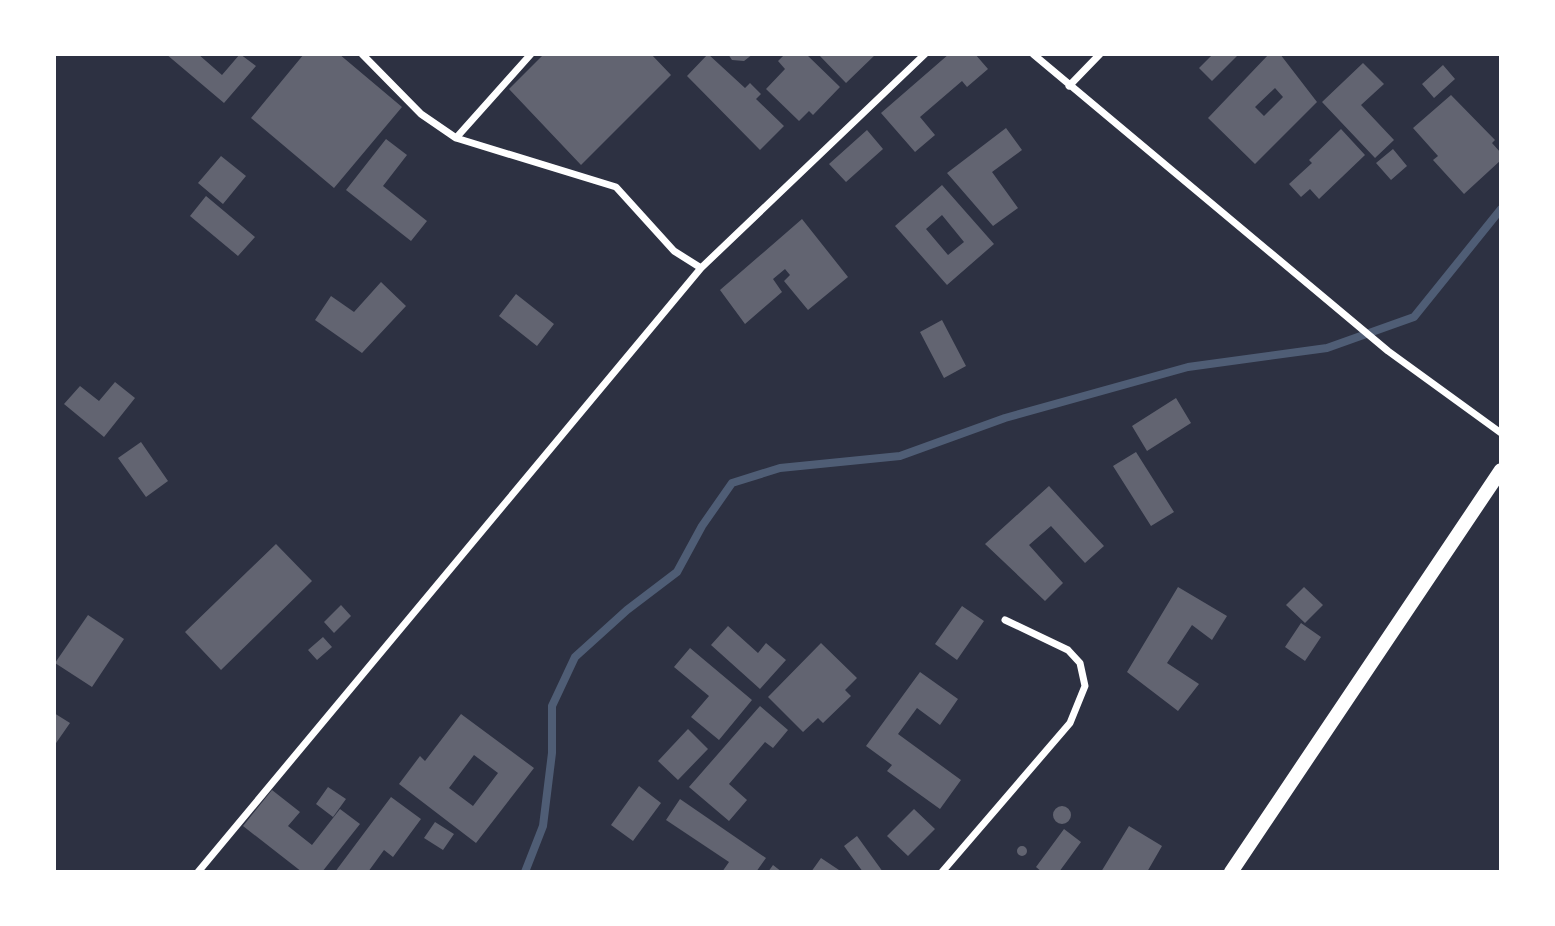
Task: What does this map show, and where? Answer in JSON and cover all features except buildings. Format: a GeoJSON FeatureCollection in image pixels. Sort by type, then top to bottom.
{"type":"FeatureCollection","features":[{"type":"Feature","properties":{"kind":"main road"},"geometry":{"type":"LineString","coordinates":[[1231,872],[1501,470]]}},
{"type":"Feature","properties":{"kind":"street"},"geometry":{"type":"LineString","coordinates":[[362,54],[421,114],[456,138],[616,187],[674,251],[701,268]]}},
{"type":"Feature","properties":{"kind":"street"},"geometry":{"type":"LineString","coordinates":[[456,138],[531,54]]}},
{"type":"Feature","properties":{"kind":"street"},"geometry":{"type":"LineString","coordinates":[[198,872],[701,268],[925,54]]}},
{"type":"Feature","properties":{"kind":"street"},"geometry":{"type":"LineString","coordinates":[[1033,54],[1388,351],[1501,433]]}},
{"type":"Feature","properties":{"kind":"street"},"geometry":{"type":"LineString","coordinates":[[1069,86],[1100,54]]}},
{"type":"Feature","properties":{"kind":"street"},"geometry":{"type":"LineString","coordinates":[[942,872],[1070,723],[1085,686],[1080,663],[1068,650],[1005,620]]}},
{"type":"Feature","properties":{"kind":"waterway"},"geometry":{"type":"LineString","coordinates":[[525,872],[543,826],[552,753],[552,706],[575,657],[627,610],[677,572],[702,526],[732,483],[780,468],[900,456],[1005,418],[1188,367],[1327,348],[1414,317],[1501,209]]}}]}
